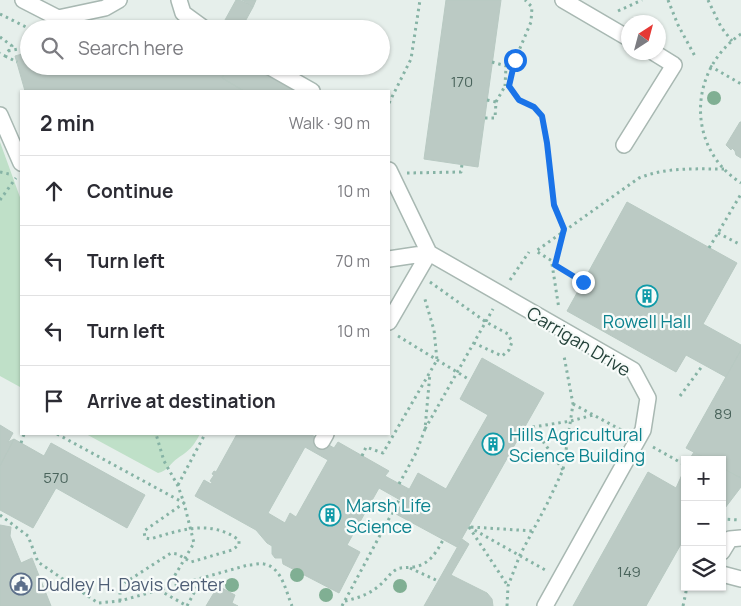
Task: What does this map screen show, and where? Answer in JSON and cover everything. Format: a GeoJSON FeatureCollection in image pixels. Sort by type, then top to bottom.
{"type":"FeatureCollection","features":[{"type":"Feature","properties":{"kind":"street"},"geometry":{"type":"LineString","coordinates":[[23,0],[58,18],[105,8],[119,0]]}},
{"type":"Feature","properties":{"kind":"street"},"geometry":{"type":"LineString","coordinates":[[179,0],[183,13],[192,20]]}},
{"type":"Feature","properties":{"kind":"street"},"geometry":{"type":"LineString","coordinates":[[563,0],[621,34]]}},
{"type":"Feature","properties":{"kind":"street"},"geometry":{"type":"LineString","coordinates":[[624,145],[674,64],[666,59]]}},
{"type":"Feature","properties":{"kind":"street"},"geometry":{"type":"LineString","coordinates":[[284,75],[310,90]]}},
{"type":"Feature","properties":{"kind":"street"},"geometry":{"type":"LineString","coordinates":[[0,115],[20,169]]}},
{"type":"Feature","properties":{"kind":"street"},"geometry":{"type":"LineString","coordinates":[[390,172],[429,253]]}},
{"type":"Feature","properties":{"kind":"street"},"geometry":{"type":"LineString","coordinates":[[390,258],[429,253]]}},
{"type":"Feature","properties":{"kind":"street"},"geometry":{"type":"LineString","coordinates":[[392,328],[429,253]]}},
{"type":"Feature","properties":{"kind":"street","name":"Carrigan Drive"},"geometry":{"type":"LineString","coordinates":[[429,253],[633,370],[648,398],[643,430],[545,606]]}},
{"type":"Feature","properties":{"kind":"street"},"geometry":{"type":"LineString","coordinates":[[726,546],[730,539],[741,538]]}},
{"type":"Feature","properties":{"kind":"street"},"geometry":{"type":"LineString","coordinates":[[726,575],[741,579]]}},
{"type":"Feature","properties":{"kind":"path"},"geometry":{"type":"LineString","coordinates":[[390,101],[411,59],[420,0]]}},
{"type":"Feature","properties":{"kind":"path"},"geometry":{"type":"LineString","coordinates":[[485,118],[495,118],[496,102],[507,86],[515,60],[531,22],[532,8],[525,0]]}},
{"type":"Feature","properties":{"kind":"path"},"geometry":{"type":"LineString","coordinates":[[618,11],[642,0]]}},
{"type":"Feature","properties":{"kind":"path"},"geometry":{"type":"LineString","coordinates":[[668,0],[678,25],[696,58]]}},
{"type":"Feature","properties":{"kind":"path"},"geometry":{"type":"LineString","coordinates":[[708,0],[721,27],[732,41]]}},
{"type":"Feature","properties":{"kind":"path"},"geometry":{"type":"LineString","coordinates":[[0,14],[20,24]]}},
{"type":"Feature","properties":{"kind":"path"},"geometry":{"type":"LineString","coordinates":[[741,34],[720,53],[710,66],[701,93],[701,120],[708,146],[724,169],[741,183]]}},
{"type":"Feature","properties":{"kind":"path"},"geometry":{"type":"LineString","coordinates":[[0,37],[12,46],[5,56]]}},
{"type":"Feature","properties":{"kind":"path"},"geometry":{"type":"LineString","coordinates":[[8,51],[20,49]]}},
{"type":"Feature","properties":{"kind":"path"},"geometry":{"type":"LineString","coordinates":[[0,53],[17,62]]}},
{"type":"Feature","properties":{"kind":"path"},"geometry":{"type":"LineString","coordinates":[[492,62],[506,66],[507,86],[519,100],[534,107],[542,116],[554,205],[564,231],[555,265]]}},
{"type":"Feature","properties":{"kind":"path"},"geometry":{"type":"LineString","coordinates":[[710,66],[741,84]]}},
{"type":"Feature","properties":{"kind":"path"},"geometry":{"type":"LineString","coordinates":[[487,100],[496,102]]}},
{"type":"Feature","properties":{"kind":"path"},"geometry":{"type":"LineString","coordinates":[[407,173],[462,172],[462,164]]}},
{"type":"Feature","properties":{"kind":"path"},"geometry":{"type":"LineString","coordinates":[[0,200],[20,169]]}},
{"type":"Feature","properties":{"kind":"path"},"geometry":{"type":"LineString","coordinates":[[583,282],[536,251],[639,178],[652,173],[670,170],[724,169]]}},
{"type":"Feature","properties":{"kind":"path"},"geometry":{"type":"LineString","coordinates":[[709,248],[741,194]]}},
{"type":"Feature","properties":{"kind":"path"},"geometry":{"type":"LineString","coordinates":[[718,232],[741,245]]}},
{"type":"Feature","properties":{"kind":"path"},"geometry":{"type":"LineString","coordinates":[[552,261],[559,310]]}},
{"type":"Feature","properties":{"kind":"path"},"geometry":{"type":"LineString","coordinates":[[427,288],[430,282],[486,322],[508,334],[512,342],[509,350],[502,356],[474,343]]}},
{"type":"Feature","properties":{"kind":"path"},"geometry":{"type":"LineString","coordinates":[[362,456],[366,447],[383,453],[437,360],[434,330],[423,293]]}},
{"type":"Feature","properties":{"kind":"path"},"geometry":{"type":"LineString","coordinates":[[392,328],[437,360],[470,380]]}},
{"type":"Feature","properties":{"kind":"path"},"geometry":{"type":"LineString","coordinates":[[399,484],[416,453],[425,429],[482,329]]}},
{"type":"Feature","properties":{"kind":"path"},"geometry":{"type":"LineString","coordinates":[[507,606],[508,586],[520,555],[563,470],[573,404],[564,356]]}},
{"type":"Feature","properties":{"kind":"path"},"geometry":{"type":"LineString","coordinates":[[680,396],[703,365]]}},
{"type":"Feature","properties":{"kind":"path"},"geometry":{"type":"LineString","coordinates":[[425,429],[430,372]]}},
{"type":"Feature","properties":{"kind":"path"},"geometry":{"type":"LineString","coordinates":[[563,470],[533,427],[571,421],[593,415]]}},
{"type":"Feature","properties":{"kind":"path"},"geometry":{"type":"LineString","coordinates":[[21,443],[24,435]]}},
{"type":"Feature","properties":{"kind":"path"},"geometry":{"type":"LineString","coordinates":[[59,435],[184,503]]}},
{"type":"Feature","properties":{"kind":"path"},"geometry":{"type":"LineString","coordinates":[[156,435],[164,461],[178,486],[184,503],[194,543],[168,587]]}},
{"type":"Feature","properties":{"kind":"path"},"geometry":{"type":"LineString","coordinates":[[178,486],[204,435]]}},
{"type":"Feature","properties":{"kind":"path"},"geometry":{"type":"LineString","coordinates":[[342,606],[399,500]]}},
{"type":"Feature","properties":{"kind":"path"},"geometry":{"type":"LineString","coordinates":[[120,601],[120,589],[126,582],[171,553],[191,562],[232,550],[239,545],[239,540],[231,534],[200,526],[150,539],[146,538],[144,531],[184,503]]}},
{"type":"Feature","properties":{"kind":"path"},"geometry":{"type":"LineString","coordinates":[[0,515],[28,536],[38,562],[98,603],[120,601],[248,565],[264,564],[274,567],[278,572],[292,606]]}},
{"type":"Feature","properties":{"kind":"path"},"geometry":{"type":"LineString","coordinates":[[726,518],[741,521]]}},
{"type":"Feature","properties":{"kind":"path"},"geometry":{"type":"LineString","coordinates":[[469,527],[560,579]]}},
{"type":"Feature","properties":{"kind":"path"},"geometry":{"type":"LineString","coordinates":[[469,527],[533,531]]}},
{"type":"Feature","properties":{"kind":"path"},"geometry":{"type":"LineString","coordinates":[[469,527],[508,586]]}},
{"type":"Feature","properties":{"kind":"path"},"geometry":{"type":"LineString","coordinates":[[345,601],[372,592],[391,573],[399,568],[420,566],[429,561],[443,540]]}},
{"type":"Feature","properties":{"kind":"path"},"geometry":{"type":"LineString","coordinates":[[410,568],[438,581]]}},
{"type":"Feature","properties":{"kind":"path"},"geometry":{"type":"LineString","coordinates":[[159,590],[187,606],[202,578]]}},
{"type":"Feature","properties":{"kind":"path"},"geometry":{"type":"LineString","coordinates":[[682,606],[686,591]]}},
{"type":"Feature","properties":{"kind":"green space"},"geometry":{"type":"Polygon","coordinates":[[[0,142],[20,197],[20,387],[0,376],[0,142]]]}},
{"type":"Feature","properties":{"kind":"green space"},"geometry":{"type":"Polygon","coordinates":[[[88,435],[199,435],[188,450],[164,471],[158,473],[88,435]]]}},
{"type":"Feature","properties":{"kind":"building"},"geometry":{"type":"Polygon","coordinates":[[[236,0],[240,0],[253,7],[246,20],[225,20],[236,0]]]}},
{"type":"Feature","properties":{"kind":"building"},"geometry":{"type":"Polygon","coordinates":[[[242,0],[256,0],[253,7],[242,0]]]}},
{"type":"Feature","properties":{"kind":"building"},"geometry":{"type":"Polygon","coordinates":[[[446,0],[501,0],[478,167],[424,159],[446,0]]]}},
{"type":"Feature","properties":{"kind":"building"},"geometry":{"type":"Polygon","coordinates":[[[20,55],[20,74],[15,56],[20,55]]]}},
{"type":"Feature","properties":{"kind":"building"},"geometry":{"type":"Polygon","coordinates":[[[20,75],[224,75],[222,78],[242,90],[25,90],[20,75]]]}},
{"type":"Feature","properties":{"kind":"building"},"geometry":{"type":"Polygon","coordinates":[[[224,75],[272,75],[297,90],[242,90],[222,78],[224,75]]]}},
{"type":"Feature","properties":{"kind":"building"},"geometry":{"type":"Polygon","coordinates":[[[740,122],[741,158],[736,155],[732,148],[731,150],[726,145],[740,122]]]}},
{"type":"Feature","properties":{"kind":"building","name":"Rowell Hall"},"geometry":{"type":"Polygon","coordinates":[[[627,202],[737,263],[703,324],[741,345],[741,350],[726,377],[686,355],[676,372],[567,311],[627,202]]]}},
{"type":"Feature","properties":{"kind":"building"},"geometry":{"type":"Polygon","coordinates":[[[741,350],[741,478],[726,470],[726,456],[701,456],[686,448],[741,350]]]}},
{"type":"Feature","properties":{"kind":"building","name":"Hills Agricultural Science Building"},"geometry":{"type":"Polygon","coordinates":[[[482,358],[544,393],[457,547],[396,514],[418,473],[446,489],[488,415],[460,399],[482,358]]]}},
{"type":"Feature","properties":{"kind":"building"},"geometry":{"type":"Polygon","coordinates":[[[0,425],[13,433],[8,442],[14,439],[0,466],[0,425]]]}},
{"type":"Feature","properties":{"kind":"building","name":"Marsh Life Science"},"geometry":{"type":"Polygon","coordinates":[[[236,435],[312,435],[334,448],[338,442],[389,471],[385,476],[409,489],[402,501],[379,488],[347,545],[360,552],[339,593],[283,564],[282,558],[275,558],[272,554],[272,546],[256,530],[195,496],[204,480],[211,484],[212,482],[210,481],[214,471],[216,472],[236,435]],[[305,447],[268,513],[285,523],[290,513],[296,517],[328,460],[305,447]]]}},
{"type":"Feature","properties":{"kind":"building"},"geometry":{"type":"Polygon","coordinates":[[[14,439],[44,456],[51,443],[145,495],[127,528],[56,488],[33,528],[0,510],[0,466],[14,439]]]}},
{"type":"Feature","properties":{"kind":"building"},"geometry":{"type":"Polygon","coordinates":[[[694,452],[701,456],[692,456],[694,452]]]}},
{"type":"Feature","properties":{"kind":"building"},"geometry":{"type":"Polygon","coordinates":[[[726,470],[741,478],[741,487],[726,507],[726,470]]]}},
{"type":"Feature","properties":{"kind":"building"},"geometry":{"type":"Polygon","coordinates":[[[648,472],[676,488],[681,477],[681,544],[646,606],[573,606],[648,472]]]}},
{"type":"Feature","properties":{"kind":"building","name":"Dudley H. Davis Center"},"geometry":{"type":"Polygon","coordinates":[[[0,525],[11,527],[10,536],[21,563],[32,558],[51,606],[0,606],[0,525]]]}},
{"type":"Feature","properties":{"kind":"building"},"geometry":{"type":"Polygon","coordinates":[[[462,539],[469,544],[451,575],[487,593],[492,599],[493,606],[424,606],[462,539]]]}},
{"type":"Feature","properties":{"kind":"building"},"geometry":{"type":"Polygon","coordinates":[[[218,586],[235,595],[232,603],[238,606],[206,606],[218,586]]]}},
{"type":"Feature","properties":{"kind":"place","name":"Rowell Hall"},"geometry":{"type":"Point","coordinates":[647,296]}},
{"type":"Feature","properties":{"kind":"place","name":"Hills Agricultural Science Building"},"geometry":{"type":"Point","coordinates":[493,444]}},
{"type":"Feature","properties":{"kind":"place","name":"Marsh Life Science"},"geometry":{"type":"Point","coordinates":[330,515]}},
{"type":"Feature","properties":{"kind":"place","name":"Dudley H. Davis Center"},"geometry":{"type":"Point","coordinates":[21,584]}},
{"type":"Feature","properties":{"kind":"route"},"geometry":{"type":"LineString","coordinates":[[515,60],[509,86],[519,100],[534,107],[542,116],[554,205],[564,229],[555,265],[583,282]]}}]}
